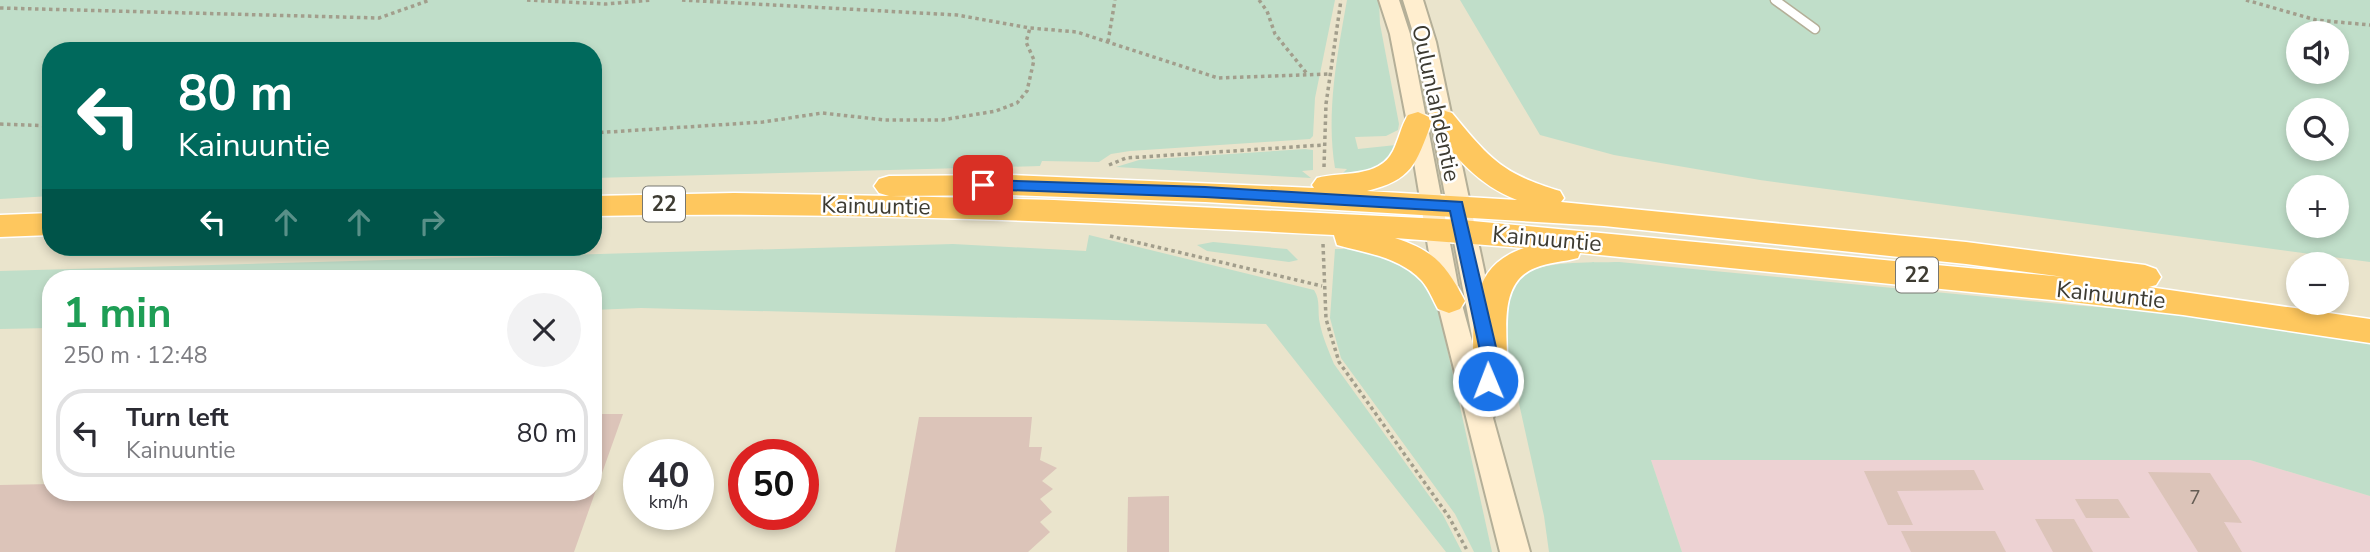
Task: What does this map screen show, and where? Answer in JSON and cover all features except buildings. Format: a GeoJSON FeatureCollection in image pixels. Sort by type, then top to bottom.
{"type":"FeatureCollection","features":[{"type":"Feature","properties":{"kind":"highway"},"geometry":{"type":"LineString","coordinates":[[1205,192],[1352,184],[1379,177],[1403,160],[1430,120],[1473,160],[1516,190],[1604,215]]}},
{"type":"Feature","properties":{"kind":"highway","name":"Kainuuntie"},"geometry":{"type":"LineString","coordinates":[[602,189],[1010,185],[1205,192],[1447,218],[1619,245],[2169,301],[2370,331]]}},
{"type":"Feature","properties":{"kind":"highway","name":"Kainuuntie"},"geometry":{"type":"LineString","coordinates":[[602,206],[734,203],[1040,210],[1271,221],[1604,215],[1966,253],[2286,298]]}},
{"type":"Feature","properties":{"kind":"highway"},"geometry":{"type":"LineString","coordinates":[[0,211],[42,209]]}},
{"type":"Feature","properties":{"kind":"highway"},"geometry":{"type":"LineString","coordinates":[[1271,221],[1361,240],[1415,260],[1435,274],[1450,301]]}},
{"type":"Feature","properties":{"kind":"highway"},"geometry":{"type":"LineString","coordinates":[[0,226],[42,224]]}},
{"type":"Feature","properties":{"kind":"highway"},"geometry":{"type":"LineString","coordinates":[[1490,360],[1490,309],[1496,284],[1505,270],[1546,252],[1619,245]]}},
{"type":"Feature","properties":{"kind":"highway"},"geometry":{"type":"LineString","coordinates":[[2349,308],[2370,311]]}},
{"type":"Feature","properties":{"kind":"main road","name":"Oulunlahdentie"},"geometry":{"type":"LineString","coordinates":[[1389,0],[1430,120]]}},
{"type":"Feature","properties":{"kind":"main road","name":"Oulunlahdentie"},"geometry":{"type":"LineString","coordinates":[[1413,0],[1426,42],[1430,120],[1447,218]]}},
{"type":"Feature","properties":{"kind":"main road"},"geometry":{"type":"LineString","coordinates":[[1447,218],[1450,301],[1515,552]]}},
{"type":"Feature","properties":{"kind":"main road"},"geometry":{"type":"LineString","coordinates":[[1447,218],[1490,360],[1483,421]]}},
{"type":"Feature","properties":{"kind":"lane"},"geometry":{"type":"LineString","coordinates":[[1775,0],[1815,29]]}},
{"type":"Feature","properties":{"kind":"path"},"geometry":{"type":"LineString","coordinates":[[0,8],[379,18],[430,0]]}},
{"type":"Feature","properties":{"kind":"path"},"geometry":{"type":"LineString","coordinates":[[527,0],[606,4],[652,0]]}},
{"type":"Feature","properties":{"kind":"path"},"geometry":{"type":"LineString","coordinates":[[682,0],[957,15],[1077,33],[1218,78],[1328,74]]}},
{"type":"Feature","properties":{"kind":"path"},"geometry":{"type":"LineString","coordinates":[[1108,43],[1115,0]]}},
{"type":"Feature","properties":{"kind":"path"},"geometry":{"type":"LineString","coordinates":[[1259,0],[1267,11],[1275,34],[1308,75]]}},
{"type":"Feature","properties":{"kind":"path"},"geometry":{"type":"LineString","coordinates":[[1324,176],[1323,145],[1328,74],[1340,0]]}},
{"type":"Feature","properties":{"kind":"path"},"geometry":{"type":"LineString","coordinates":[[2246,0],[2316,20],[2370,25]]}},
{"type":"Feature","properties":{"kind":"path"},"geometry":{"type":"LineString","coordinates":[[602,133],[763,122],[822,113],[885,121],[942,120],[996,111],[1017,103],[1027,91],[1034,60],[1026,42],[1030,28]]}},
{"type":"Feature","properties":{"kind":"path"},"geometry":{"type":"LineString","coordinates":[[0,124],[42,126]]}},
{"type":"Feature","properties":{"kind":"path"},"geometry":{"type":"LineString","coordinates":[[1109,165],[1126,158],[1323,145]]}},
{"type":"Feature","properties":{"kind":"path"},"geometry":{"type":"LineString","coordinates":[[1104,235],[1322,285]]}},
{"type":"Feature","properties":{"kind":"path"},"geometry":{"type":"LineString","coordinates":[[1323,244],[1322,285],[1329,340],[1339,362],[1449,517],[1468,552]]}},
{"type":"Feature","properties":{"kind":"shaded area"},"geometry":{"type":"Polygon","coordinates":[[[1651,460],[2250,460],[2370,496],[2370,552],[1682,552],[1651,460]]]}},
{"type":"Feature","properties":{"kind":"green space"},"geometry":{"type":"Polygon","coordinates":[[[0,0],[1335,0],[1315,98],[1313,136],[1310,139],[1130,151],[1111,154],[1099,162],[1042,161],[1040,166],[602,178],[602,42],[42,42],[42,197],[0,199],[0,0]]]}},
{"type":"Feature","properties":{"kind":"green space"},"geometry":{"type":"Polygon","coordinates":[[[1347,0],[1379,0],[1380,24],[1399,124],[1398,130],[1386,136],[1355,137],[1358,149],[1396,145],[1398,148],[1388,161],[1380,166],[1339,177],[1347,169],[1335,168],[1332,105],[1347,0]]]}},
{"type":"Feature","properties":{"kind":"green space"},"geometry":{"type":"Polygon","coordinates":[[[1460,0],[2370,0],[2370,262],[2349,259],[2349,252],[2296,252],[1760,180],[1614,155],[1540,135],[1460,0]]]}},
{"type":"Feature","properties":{"kind":"green space"},"geometry":{"type":"Polygon","coordinates":[[[1313,150],[1313,170],[1302,171],[1311,178],[1116,167],[1139,160],[1313,150]]]}},
{"type":"Feature","properties":{"kind":"green space"},"geometry":{"type":"Polygon","coordinates":[[[1089,235],[1314,290],[1321,329],[1334,364],[1443,515],[1462,552],[1446,552],[1266,324],[641,308],[602,310],[602,270],[42,270],[42,328],[0,329],[0,271],[953,244],[1086,251],[1089,235]]]}},
{"type":"Feature","properties":{"kind":"green space"},"geometry":{"type":"Polygon","coordinates":[[[1213,242],[1287,249],[1298,260],[1289,262],[1207,251],[1197,245],[1213,242]]]}},
{"type":"Feature","properties":{"kind":"green space"},"geometry":{"type":"Polygon","coordinates":[[[1337,242],[1347,243],[1408,266],[1432,291],[1442,325],[1492,552],[1474,552],[1455,514],[1341,358],[1330,318],[1335,249],[1344,249],[1337,242]]]}},
{"type":"Feature","properties":{"kind":"green space"},"geometry":{"type":"Polygon","coordinates":[[[1619,262],[2186,314],[2370,341],[2370,496],[2250,460],[1651,460],[1682,552],[1549,552],[1544,516],[1500,318],[1504,294],[1513,280],[1540,268],[1556,264],[1619,262]]]}},
{"type":"Feature","properties":{"kind":"route"},"geometry":{"type":"LineString","coordinates":[[983,185],[1205,192],[1457,206],[1490,360],[1488,381]]}}]}
